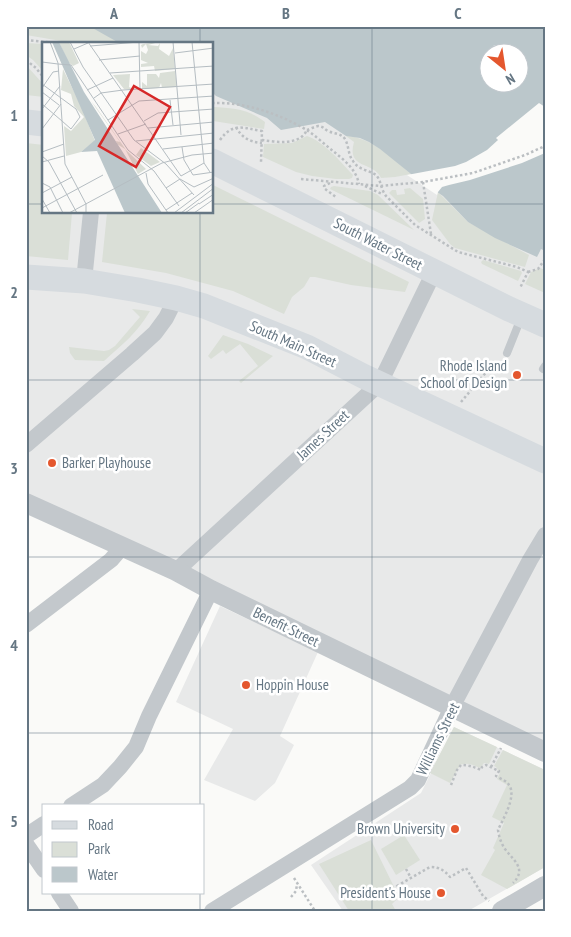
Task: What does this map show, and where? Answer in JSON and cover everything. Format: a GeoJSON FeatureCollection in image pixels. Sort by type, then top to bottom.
{"type":"FeatureCollection","features":[{"type":"Feature","properties":{"kind":"main road"},"geometry":{"type":"LineString","coordinates":[[26,122],[42,124]]}},
{"type":"Feature","properties":{"kind":"main road","name":"South Water Street"},"geometry":{"type":"LineString","coordinates":[[216,150],[434,272],[522,316],[545,325]]}},
{"type":"Feature","properties":{"kind":"main road","name":"South Main Street"},"geometry":{"type":"LineString","coordinates":[[26,277],[84,281],[138,290],[204,306],[307,347],[454,420],[545,461]]}},
{"type":"Feature","properties":{"kind":"street"},"geometry":{"type":"LineString","coordinates":[[84,281],[91,214]]}},
{"type":"Feature","properties":{"kind":"street","name":"James Street"},"geometry":{"type":"LineString","coordinates":[[176,571],[380,383],[434,272]]}},
{"type":"Feature","properties":{"kind":"street"},"geometry":{"type":"LineString","coordinates":[[26,446],[154,333],[166,318],[176,298]]}},
{"type":"Feature","properties":{"kind":"street","name":"Benefit Street"},"geometry":{"type":"LineString","coordinates":[[26,503],[176,571],[211,590],[545,752]]}},
{"type":"Feature","properties":{"kind":"street","name":"Williams Street"},"geometry":{"type":"LineString","coordinates":[[212,911],[410,788],[418,780],[452,707],[545,535]]}},
{"type":"Feature","properties":{"kind":"street"},"geometry":{"type":"LineString","coordinates":[[26,625],[111,560],[123,546]]}},
{"type":"Feature","properties":{"kind":"street"},"geometry":{"type":"LineString","coordinates":[[75,804],[103,785],[120,768],[136,747],[149,716],[211,590]]}},
{"type":"Feature","properties":{"kind":"street"},"geometry":{"type":"LineString","coordinates":[[26,836],[42,825]]}},
{"type":"Feature","properties":{"kind":"street"},"geometry":{"type":"LineString","coordinates":[[26,844],[42,867]]}},
{"type":"Feature","properties":{"kind":"street"},"geometry":{"type":"LineString","coordinates":[[497,907],[545,886]]}},
{"type":"Feature","properties":{"kind":"street"},"geometry":{"type":"LineString","coordinates":[[60,894],[71,911]]}},
{"type":"Feature","properties":{"kind":"lane"},"geometry":{"type":"LineString","coordinates":[[507,353],[522,316]]}},
{"type":"Feature","properties":{"kind":"path"},"geometry":{"type":"LineString","coordinates":[[26,40],[47,42]]}},
{"type":"Feature","properties":{"kind":"path"},"geometry":{"type":"LineString","coordinates":[[26,60],[42,76]]}},
{"type":"Feature","properties":{"kind":"path"},"geometry":{"type":"LineString","coordinates":[[214,103],[222,102],[254,107],[280,116],[305,129],[348,164],[358,177],[359,184]]}},
{"type":"Feature","properties":{"kind":"path"},"geometry":{"type":"LineString","coordinates":[[305,129],[317,126],[323,127],[327,131],[342,136],[346,141],[353,162],[379,179],[380,186],[386,196],[415,225],[458,252],[517,267],[528,272],[538,269],[544,259]]}},
{"type":"Feature","properties":{"kind":"path"},"geometry":{"type":"LineString","coordinates":[[236,127],[249,140],[262,142],[296,141],[303,135],[305,129]]}},
{"type":"Feature","properties":{"kind":"path"},"geometry":{"type":"LineString","coordinates":[[216,150],[224,133],[236,127],[262,131],[261,162]]}},
{"type":"Feature","properties":{"kind":"path"},"geometry":{"type":"LineString","coordinates":[[301,179],[380,186],[423,182],[473,173],[545,146]]}},
{"type":"Feature","properties":{"kind":"path"},"geometry":{"type":"LineString","coordinates":[[348,164],[353,162]]}},
{"type":"Feature","properties":{"kind":"path"},"geometry":{"type":"LineString","coordinates":[[336,197],[325,189],[324,186],[339,182]]}},
{"type":"Feature","properties":{"kind":"path"},"geometry":{"type":"LineString","coordinates":[[423,182],[431,234]]}},
{"type":"Feature","properties":{"kind":"path"},"geometry":{"type":"LineString","coordinates":[[359,184],[374,189],[386,196]]}},
{"type":"Feature","properties":{"kind":"path"},"geometry":{"type":"LineString","coordinates":[[520,288],[528,272]]}},
{"type":"Feature","properties":{"kind":"path"},"geometry":{"type":"LineString","coordinates":[[460,403],[488,370]]}},
{"type":"Feature","properties":{"kind":"path"},"geometry":{"type":"LineString","coordinates":[[491,768],[498,754]]}},
{"type":"Feature","properties":{"kind":"path"},"geometry":{"type":"LineString","coordinates":[[451,785],[461,765],[469,765],[481,770],[486,765],[499,771],[496,776],[511,788],[512,796],[498,830],[502,843],[519,868],[516,880]]}},
{"type":"Feature","properties":{"kind":"path"},"geometry":{"type":"LineString","coordinates":[[394,897],[401,893],[397,886],[430,867],[435,867],[450,877],[466,868],[483,896],[497,907]]}},
{"type":"Feature","properties":{"kind":"path"},"geometry":{"type":"LineString","coordinates":[[406,869],[411,878]]}},
{"type":"Feature","properties":{"kind":"path"},"geometry":{"type":"LineString","coordinates":[[291,874],[315,911]]}},
{"type":"Feature","properties":{"kind":"path"},"geometry":{"type":"LineString","coordinates":[[291,896],[297,888],[295,880]]}},
{"type":"Feature","properties":{"kind":"shaded area"},"geometry":{"type":"Polygon","coordinates":[[[26,26],[545,26],[545,751],[26,501],[26,26]]]}},
{"type":"Feature","properties":{"kind":"shaded area"},"geometry":{"type":"Polygon","coordinates":[[[220,606],[318,652],[280,736],[294,745],[275,783],[255,801],[204,780],[233,729],[176,702],[220,606]]]}},
{"type":"Feature","properties":{"kind":"shaded area","name":"Brown University"},"geometry":{"type":"Polygon","coordinates":[[[454,727],[545,770],[545,867],[468,911],[343,911],[311,865],[421,793],[454,727]]]}},
{"type":"Feature","properties":{"kind":"green space"},"geometry":{"type":"Polygon","coordinates":[[[26,26],[90,26],[119,42],[67,42],[26,35],[26,26]]]}},
{"type":"Feature","properties":{"kind":"green space"},"geometry":{"type":"Polygon","coordinates":[[[26,43],[42,44],[42,70],[33,60],[26,55],[26,43]]]}},
{"type":"Feature","properties":{"kind":"green space"},"geometry":{"type":"Polygon","coordinates":[[[26,65],[42,83],[42,97],[26,95],[26,65]]]}},
{"type":"Feature","properties":{"kind":"green space"},"geometry":{"type":"Polygon","coordinates":[[[214,107],[234,109],[253,114],[265,122],[264,129],[214,121],[214,107]]]}},
{"type":"Feature","properties":{"kind":"green space"},"geometry":{"type":"Polygon","coordinates":[[[307,136],[331,152],[353,175],[352,178],[336,179],[312,176],[296,172],[263,157],[264,144],[292,143],[307,136]]]}},
{"type":"Feature","properties":{"kind":"green space"},"geometry":{"type":"Polygon","coordinates":[[[346,136],[352,136],[375,145],[411,174],[381,178],[373,169],[357,161],[353,151],[354,142],[346,136]]]}},
{"type":"Feature","properties":{"kind":"green space"},"geometry":{"type":"Polygon","coordinates":[[[26,143],[42,145],[42,214],[72,214],[68,260],[26,256],[26,143]]]}},
{"type":"Feature","properties":{"kind":"green space"},"geometry":{"type":"Polygon","coordinates":[[[214,185],[409,282],[405,292],[351,285],[310,277],[304,287],[292,297],[284,314],[233,291],[166,273],[102,262],[107,214],[214,214],[214,185]]]}},
{"type":"Feature","properties":{"kind":"green space"},"geometry":{"type":"Polygon","coordinates":[[[334,186],[370,191],[378,195],[414,230],[330,189],[334,186]]]}},
{"type":"Feature","properties":{"kind":"green space"},"geometry":{"type":"Polygon","coordinates":[[[410,188],[423,199],[425,219],[419,223],[389,193],[392,190],[396,190],[397,195],[405,194],[404,189],[410,188]]]}},
{"type":"Feature","properties":{"kind":"green space"},"geometry":{"type":"Polygon","coordinates":[[[438,192],[468,222],[529,255],[525,267],[455,248],[450,244],[432,220],[438,192]]]}},
{"type":"Feature","properties":{"kind":"green space"},"geometry":{"type":"Polygon","coordinates":[[[483,260],[521,271],[522,273],[518,281],[482,264],[483,260]]]}},
{"type":"Feature","properties":{"kind":"green space"},"geometry":{"type":"Polygon","coordinates":[[[540,268],[545,270],[545,293],[525,284],[531,272],[540,268]]]}},
{"type":"Feature","properties":{"kind":"green space"},"geometry":{"type":"Polygon","coordinates":[[[132,309],[150,311],[135,332],[104,361],[75,360],[70,353],[69,347],[104,351],[115,346],[140,317],[132,309]]]}},
{"type":"Feature","properties":{"kind":"green space"},"geometry":{"type":"Polygon","coordinates":[[[223,335],[273,356],[241,383],[239,381],[258,366],[240,344],[226,354],[223,350],[211,359],[208,356],[223,335]]]}},
{"type":"Feature","properties":{"kind":"green space"},"geometry":{"type":"Polygon","coordinates":[[[454,727],[497,747],[489,764],[484,763],[480,768],[468,764],[460,765],[450,783],[430,773],[454,727]]]}},
{"type":"Feature","properties":{"kind":"green space"},"geometry":{"type":"Polygon","coordinates":[[[503,750],[545,770],[545,867],[507,889],[481,875],[495,850],[493,848],[504,823],[492,817],[507,785],[497,779],[500,773],[494,766],[503,750]]]}},
{"type":"Feature","properties":{"kind":"green space"},"geometry":{"type":"Polygon","coordinates":[[[404,835],[420,860],[396,875],[381,849],[404,835]]]}},
{"type":"Feature","properties":{"kind":"green space"},"geometry":{"type":"Polygon","coordinates":[[[371,840],[399,897],[392,904],[396,911],[349,911],[319,864],[371,840]]]}},
{"type":"Feature","properties":{"kind":"water"},"geometry":{"type":"Polygon","coordinates":[[[89,26],[545,26],[545,251],[541,249],[537,257],[495,238],[468,222],[443,196],[369,142],[360,138],[346,136],[325,122],[281,130],[267,118],[214,94],[214,42],[117,42],[89,26]]]}},
{"type":"Feature","properties":{"kind":"pier"},"geometry":{"type":"Polygon","coordinates":[[[539,103],[545,107],[545,153],[522,163],[442,187],[437,195],[407,175],[455,166],[466,162],[487,150],[498,140],[496,138],[539,103]]]}},
{"type":"Feature","properties":{"kind":"place","name":"Rhode Island School of Design"},"geometry":{"type":"Point","coordinates":[517,375]}},
{"type":"Feature","properties":{"kind":"place","name":"Barker Playhouse"},"geometry":{"type":"Point","coordinates":[52,463]}},
{"type":"Feature","properties":{"kind":"place","name":"Hoppin House"},"geometry":{"type":"Point","coordinates":[246,685]}},
{"type":"Feature","properties":{"kind":"place","name":"Brown University"},"geometry":{"type":"Point","coordinates":[455,829]}},
{"type":"Feature","properties":{"kind":"place","name":"President's House"},"geometry":{"type":"Point","coordinates":[441,893]}}]}
